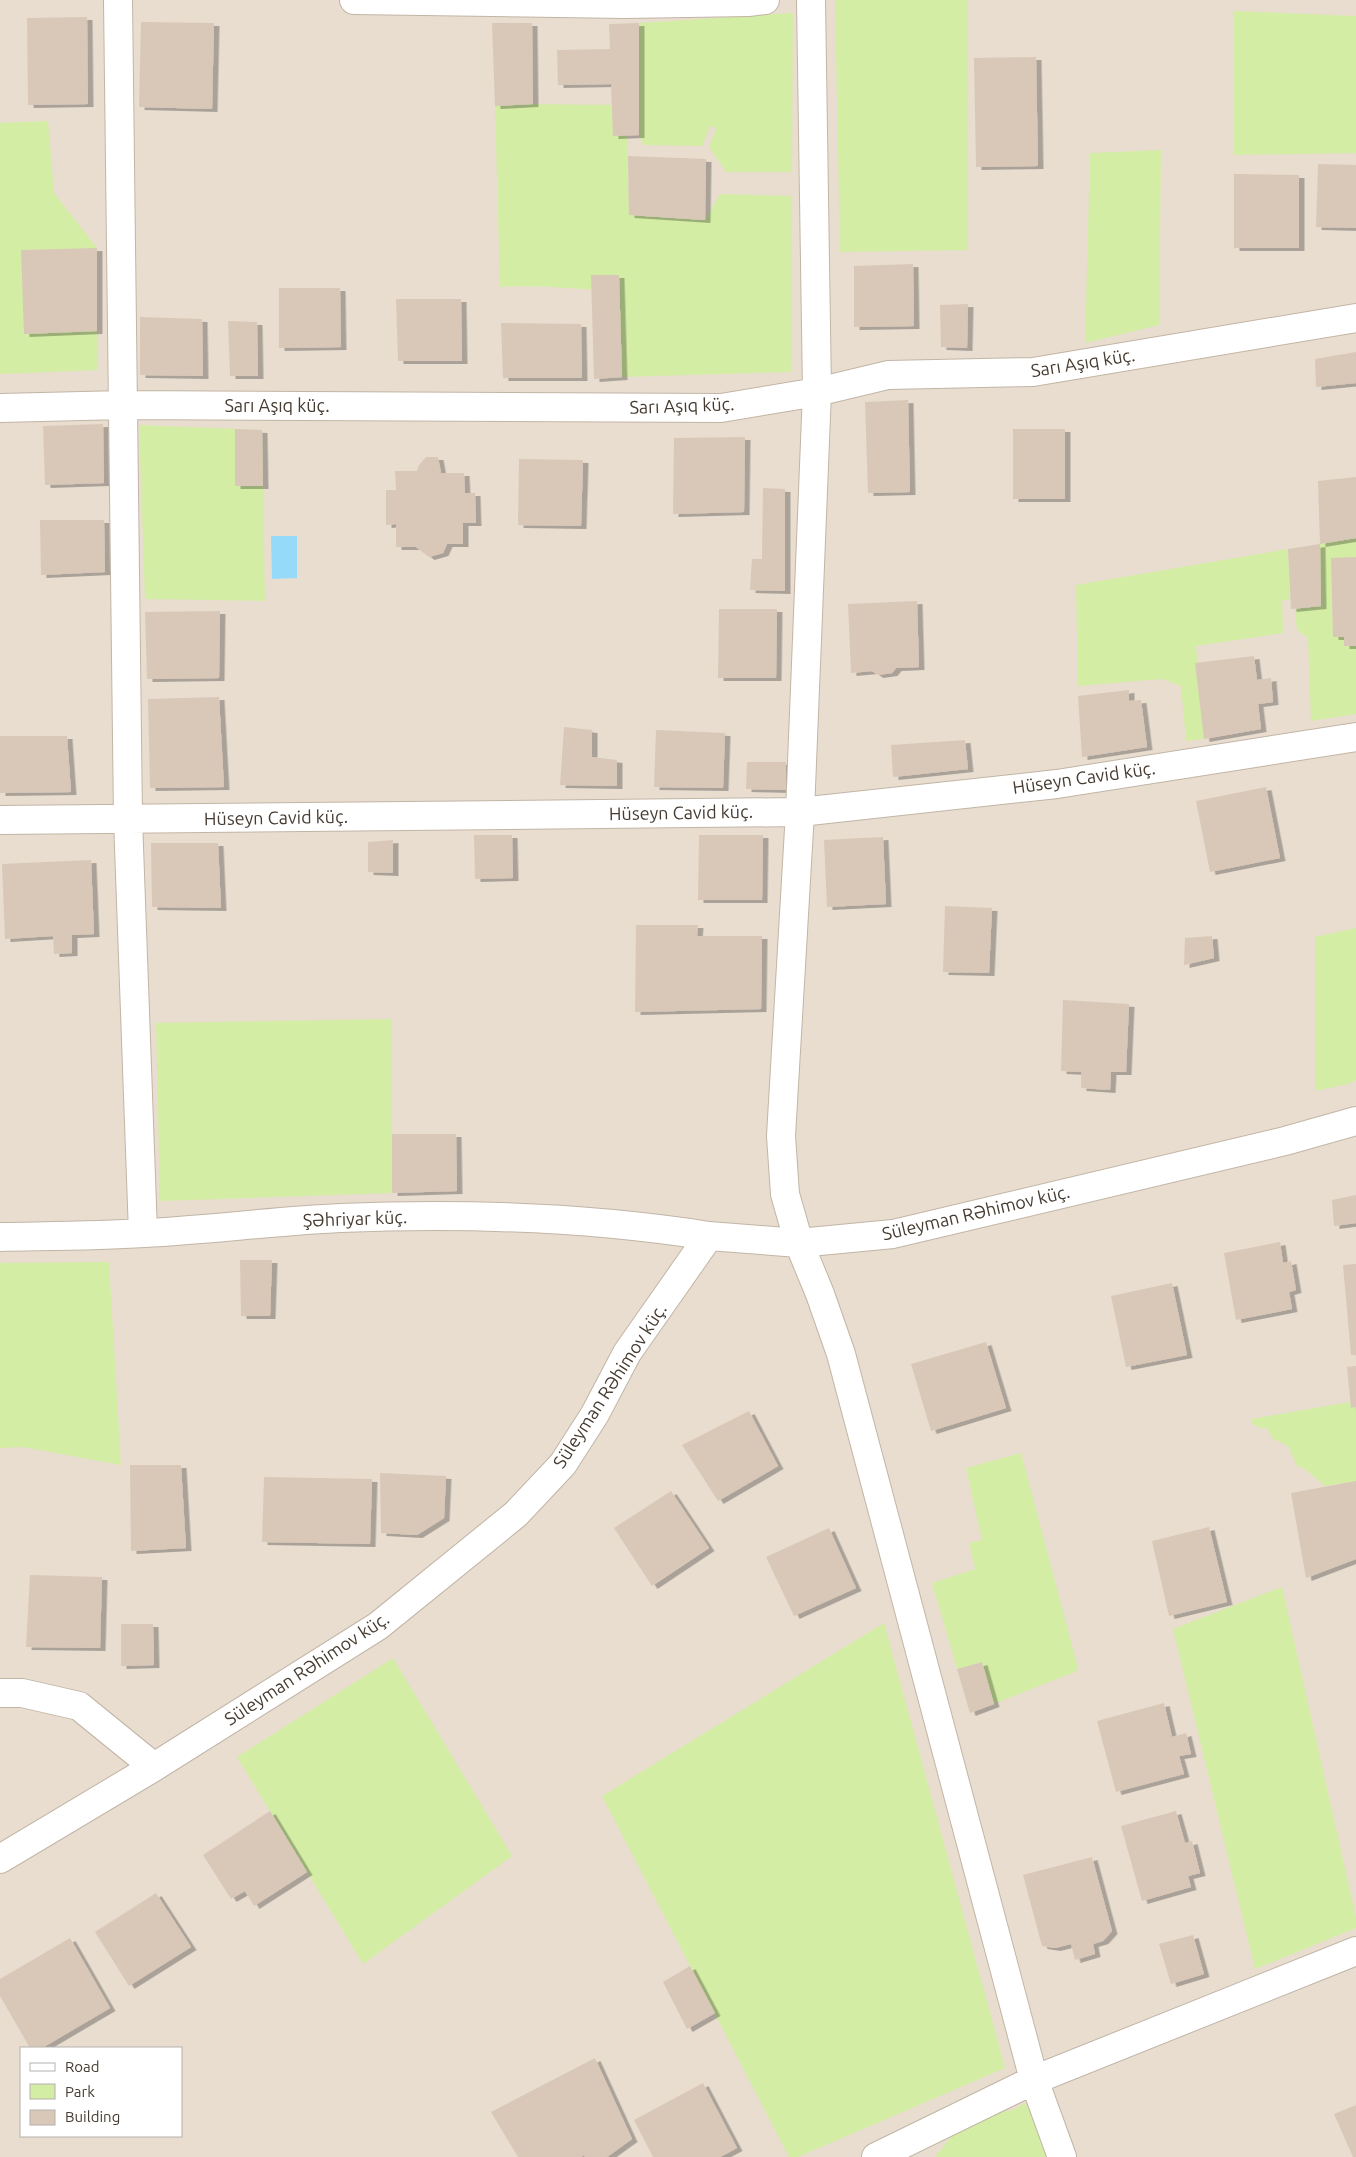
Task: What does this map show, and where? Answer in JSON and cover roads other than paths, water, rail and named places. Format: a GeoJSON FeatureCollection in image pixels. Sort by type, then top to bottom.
{"type":"FeatureCollection","features":[{"type":"Feature","properties":{"kind":"street"},"geometry":{"type":"LineString","coordinates":[[118,0],[128,819],[143,1233]]}},
{"type":"Feature","properties":{"kind":"street"},"geometry":{"type":"LineString","coordinates":[[354,0],[625,4],[748,2],[765,0]]}},
{"type":"Feature","properties":{"kind":"street"},"geometry":{"type":"LineString","coordinates":[[811,0],[816,392],[800,812],[781,1136],[786,1194],[799,1243],[820,1294],[841,1354],[1034,2080],[1062,2157]]}},
{"type":"Feature","properties":{"kind":"street","name":"Sarı Aşıq küç."},"geometry":{"type":"LineString","coordinates":[[0,408],[124,405],[721,408],[816,392],[888,375],[1034,372],[1356,318]]}},
{"type":"Feature","properties":{"kind":"street","name":"Hüseyn Cavid küç."},"geometry":{"type":"LineString","coordinates":[[0,820],[800,812],[1058,784],[1356,737]]}},
{"type":"Feature","properties":{"kind":"street","name":"Süleyman Rəhimov küç."},"geometry":{"type":"LineString","coordinates":[[0,1859],[154,1767],[378,1626],[516,1514],[562,1464],[595,1414],[627,1353],[709,1236],[799,1243],[893,1234],[1285,1141],[1356,1121]]}},
{"type":"Feature","properties":{"kind":"street","name":"Şəhriyar küç."},"geometry":{"type":"LineString","coordinates":[[0,1237],[143,1233],[339,1218],[449,1217],[569,1221],[649,1227],[709,1236]]}},
{"type":"Feature","properties":{"kind":"street"},"geometry":{"type":"LineString","coordinates":[[0,1693],[22,1693],[79,1706],[154,1767]]}},
{"type":"Feature","properties":{"kind":"street"},"geometry":{"type":"LineString","coordinates":[[876,2157],[1034,2080],[1356,1951]]}},
{"type":"Feature","properties":{"kind":"water"},"geometry":{"type":"Polygon","coordinates":[[[271,536],[297,536],[297,578],[272,579],[271,536]]]}}]}
